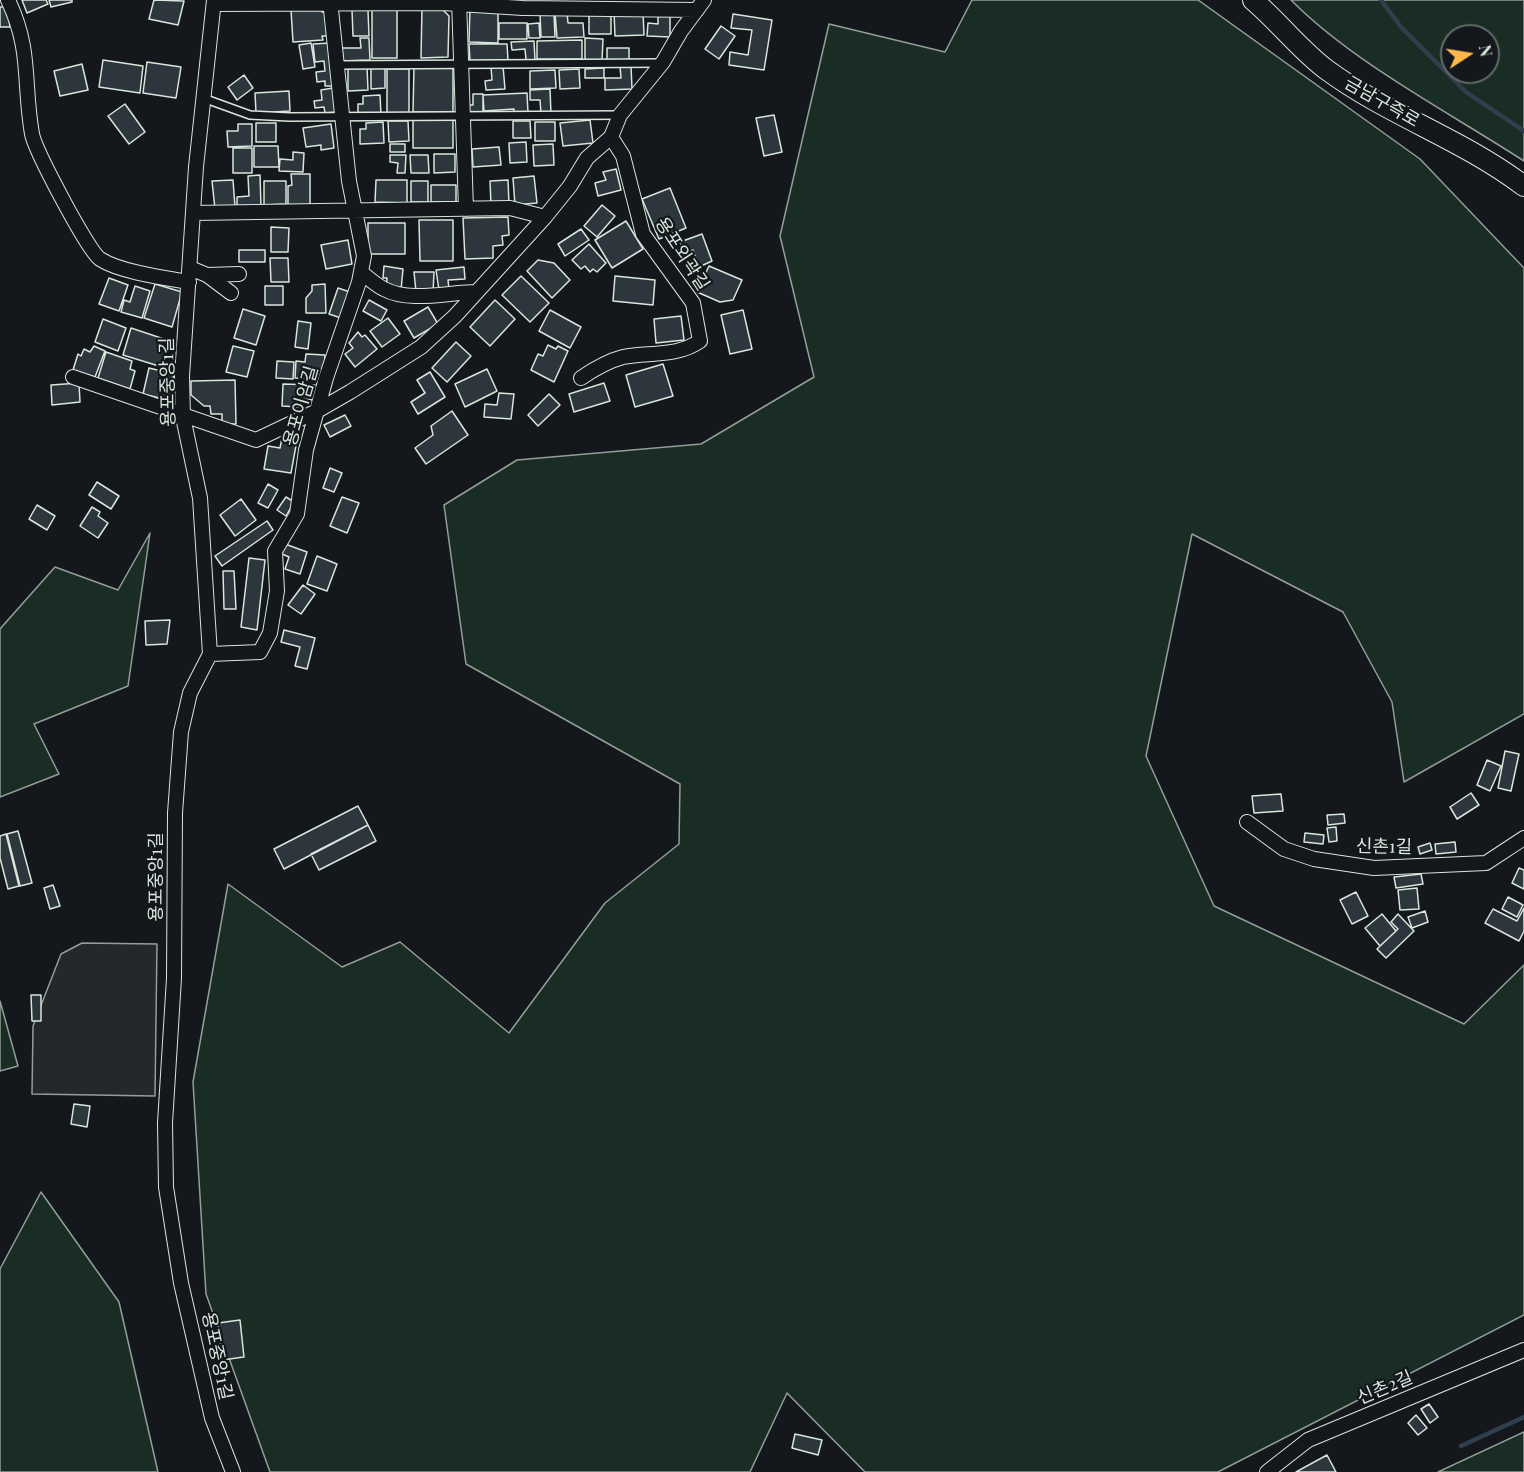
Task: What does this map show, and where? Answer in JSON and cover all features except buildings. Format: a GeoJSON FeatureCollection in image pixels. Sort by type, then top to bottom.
{"type":"FeatureCollection","features":[{"type":"Feature","properties":{"kind":"main road","name":"금남구즉로"},"geometry":{"type":"LineString","coordinates":[[1253,0],[1326,69],[1407,118],[1464,145],[1524,186]]}},
{"type":"Feature","properties":{"kind":"street"},"geometry":{"type":"LineString","coordinates":[[8,0],[20,25],[26,48],[32,137],[87,242],[100,259],[143,274],[238,274]]}},
{"type":"Feature","properties":{"kind":"street"},"geometry":{"type":"LineString","coordinates":[[214,2],[460,2],[523,8],[701,5]]}},
{"type":"Feature","properties":{"kind":"street","name":"용포중앙1길"},"geometry":{"type":"LineString","coordinates":[[214,2],[193,213],[182,376],[183,417],[200,498],[210,654],[190,693],[181,732],[175,813],[174,978],[165,1123],[166,1187],[181,1283],[212,1418],[233,1472]]}},
{"type":"Feature","properties":{"kind":"street","name":"용포이암길"},"geometry":{"type":"LineString","coordinates":[[210,654],[260,652],[270,633],[278,591],[275,551],[297,514],[306,450],[361,273],[363,256],[342,117],[330,2]]}},
{"type":"Feature","properties":{"kind":"street"},"geometry":{"type":"LineString","coordinates":[[460,2],[466,209]]}},
{"type":"Feature","properties":{"kind":"street"},"geometry":{"type":"LineString","coordinates":[[73,377],[183,417],[256,440],[317,411],[421,347],[477,292],[545,217],[570,186],[586,158],[611,137],[620,115],[663,63],[681,31],[701,5]]}},
{"type":"Feature","properties":{"kind":"street","name":"용포외곽길"},"geometry":{"type":"LineString","coordinates":[[581,378],[594,369],[621,357],[686,350],[700,341],[693,303],[643,234],[623,156],[611,137]]}},
{"type":"Feature","properties":{"kind":"street"},"geometry":{"type":"LineString","coordinates":[[193,213],[510,208],[545,217]]}},
{"type":"Feature","properties":{"kind":"street"},"geometry":{"type":"LineString","coordinates":[[361,273],[385,290],[407,295],[431,297],[446,292],[477,292]]}},
{"type":"Feature","properties":{"kind":"street"},"geometry":{"type":"LineString","coordinates":[[207,275],[231,293]]}},
{"type":"Feature","properties":{"kind":"street","name":"신촌1길"},"geometry":{"type":"LineString","coordinates":[[1248,822],[1284,849],[1314,859],[1374,868],[1486,863],[1524,838]]}},
{"type":"Feature","properties":{"kind":"street","name":"신촌2길"},"geometry":{"type":"LineString","coordinates":[[1267,1472],[1308,1440],[1524,1350]]}},
{"type":"Feature","properties":{"kind":"lane"},"geometry":{"type":"LineString","coordinates":[[336,65],[663,63]]}},
{"type":"Feature","properties":{"kind":"lane"},"geometry":{"type":"LineString","coordinates":[[203,98],[250,115],[342,117],[620,115]]}},
{"type":"Feature","properties":{"kind":"green space"},"geometry":{"type":"Polygon","coordinates":[[[972,0],[1198,0],[1420,159],[1524,268],[1524,714],[1404,782],[1392,702],[1343,612],[1192,534],[1146,756],[1214,906],[1464,1024],[1524,965],[1524,1315],[1218,1472],[865,1472],[787,1393],[750,1472],[270,1472],[206,1294],[193,1082],[228,884],[342,967],[400,942],[509,1033],[605,903],[679,844],[680,784],[466,664],[444,505],[517,460],[701,444],[814,377],[780,236],[829,24],[945,52],[972,0]]]}},
{"type":"Feature","properties":{"kind":"green space"},"geometry":{"type":"Polygon","coordinates":[[[1291,0],[1524,0],[1524,161],[1403,86],[1343,45],[1291,0]]]}},
{"type":"Feature","properties":{"kind":"green space"},"geometry":{"type":"Polygon","coordinates":[[[150,533],[128,686],[34,724],[59,774],[0,797],[0,629],[55,567],[118,590],[150,533]]]}},
{"type":"Feature","properties":{"kind":"green space"},"geometry":{"type":"Polygon","coordinates":[[[0,1001],[18,1066],[0,1071],[0,1001]]]}},
{"type":"Feature","properties":{"kind":"green space"},"geometry":{"type":"Polygon","coordinates":[[[41,1192],[119,1302],[158,1472],[0,1472],[0,1269],[41,1192]]]}},
{"type":"Feature","properties":{"kind":"green space"},"geometry":{"type":"Polygon","coordinates":[[[1524,1432],[1524,1472],[1438,1472],[1524,1432]]]}},
{"type":"Feature","properties":{"kind":"shaded area"},"geometry":{"type":"Polygon","coordinates":[[[82,943],[157,944],[155,1096],[32,1094],[33,1026],[61,954],[82,943]]]}},
{"type":"Feature","properties":{"kind":"waterway"},"geometry":{"type":"LineString","coordinates":[[1381,0],[1401,27],[1466,92],[1524,131]]}},
{"type":"Feature","properties":{"kind":"waterway"},"geometry":{"type":"LineString","coordinates":[[1461,1446],[1524,1417]]}}]}
